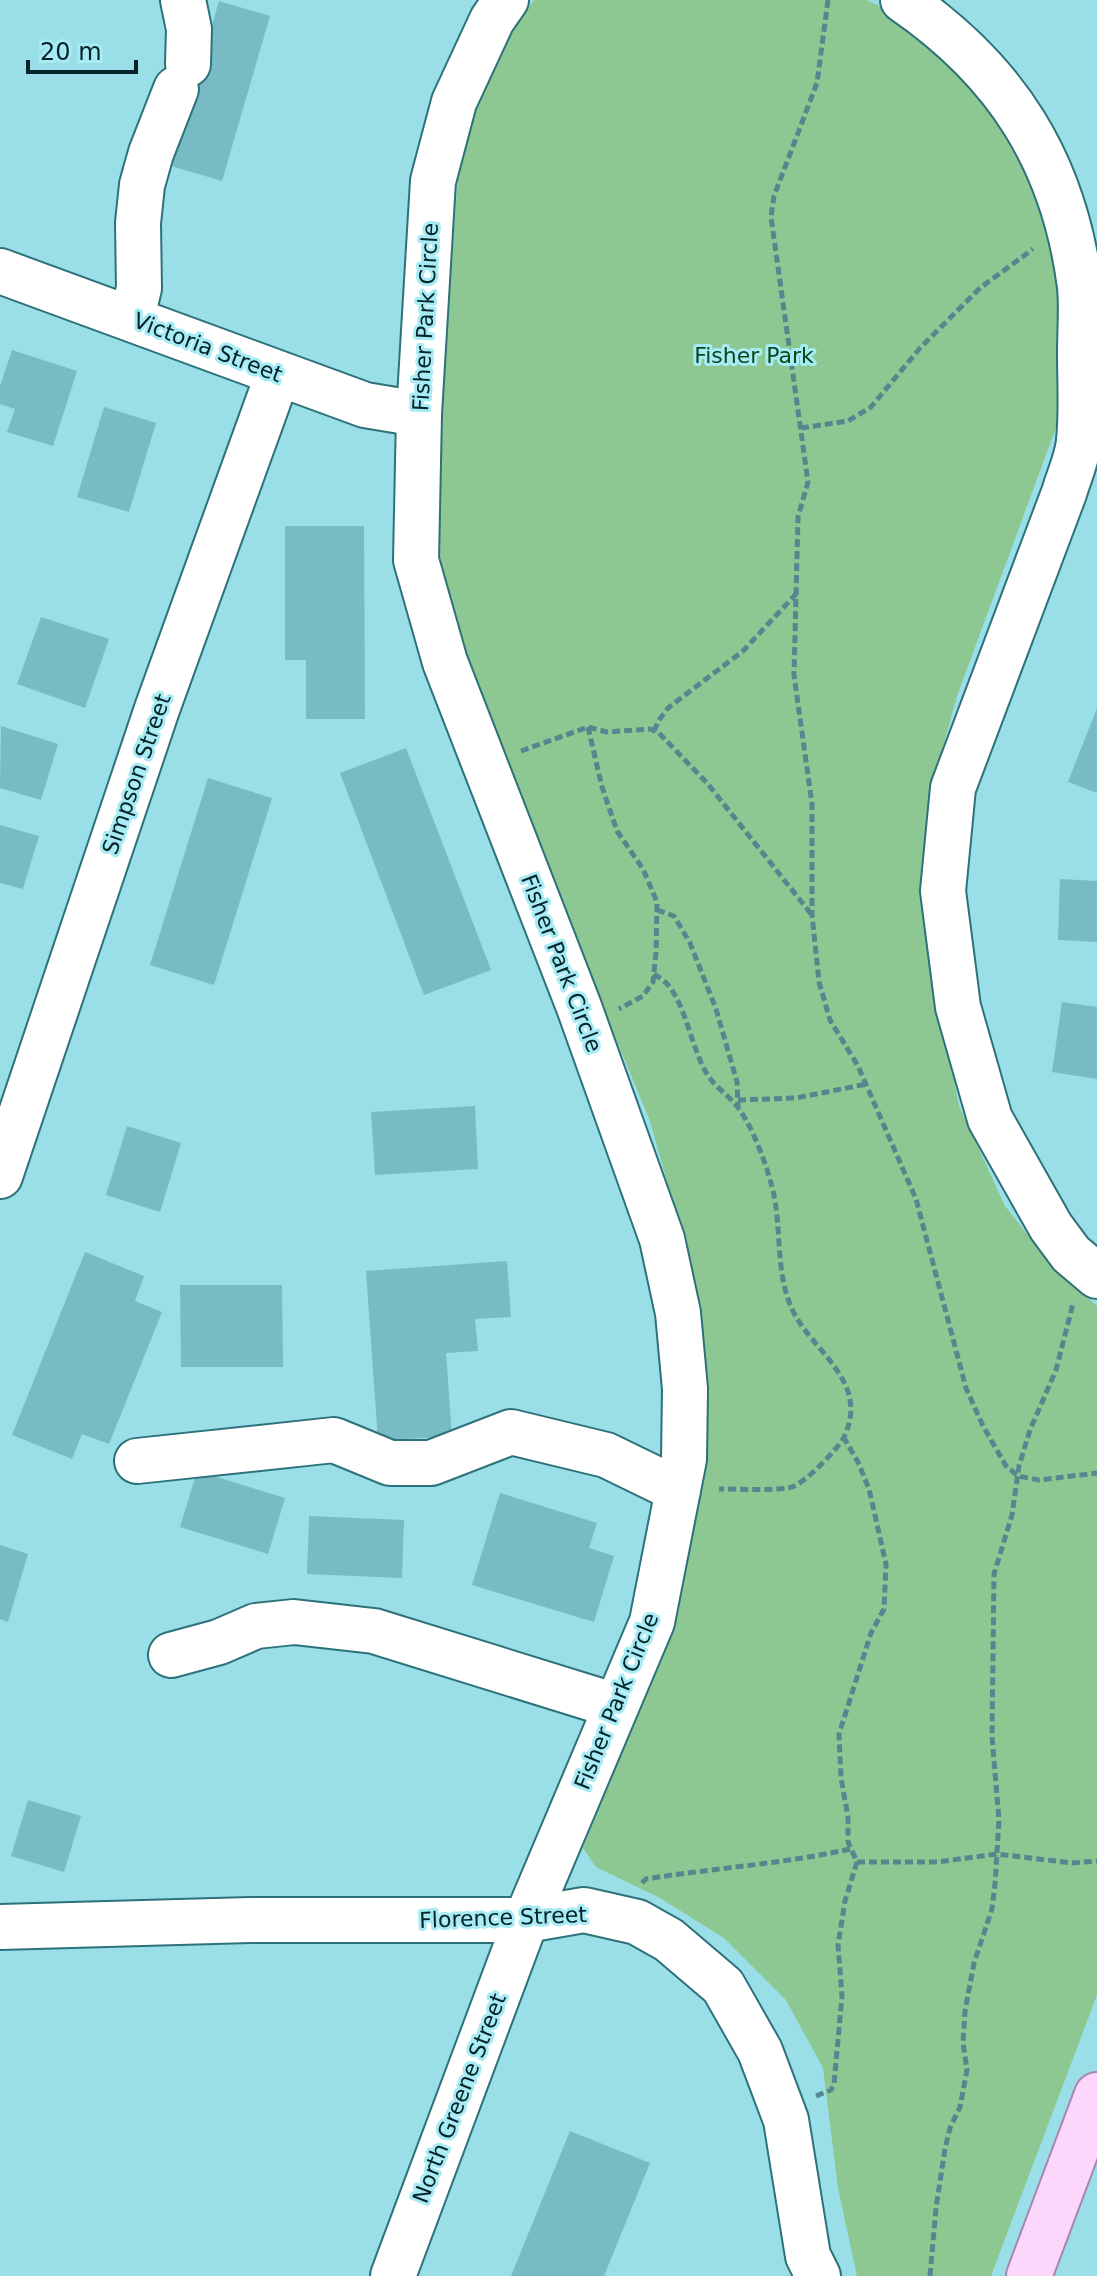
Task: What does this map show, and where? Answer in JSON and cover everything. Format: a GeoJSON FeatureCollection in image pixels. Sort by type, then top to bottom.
{"type":"FeatureCollection","features":[{"type":"Feature","properties":{"kind":"main road"},"geometry":{"type":"LineString","coordinates":[[1029,2276],[1097,2095]]}},
{"type":"Feature","properties":{"kind":"street"},"geometry":{"type":"LineString","coordinates":[[132,318],[139,288],[138,223],[142,185],[151,153],[182,77],[189,29],[183,0]]}},
{"type":"Feature","properties":{"kind":"street","name":"Fisher Park Circle"},"geometry":{"type":"LineString","coordinates":[[506,0],[492,20],[454,102],[433,181],[419,414],[416,560],[445,662],[586,1026],[662,1239],[678,1313],[685,1389],[684,1459],[652,1622],[526,1920]]}},
{"type":"Feature","properties":{"kind":"street"},"geometry":{"type":"LineString","coordinates":[[903,0],[935,22],[974,58],[1014,105],[1055,181],[1083,222],[1079,442]]}},
{"type":"Feature","properties":{"kind":"street","name":"Victoria Street"},"geometry":{"type":"LineString","coordinates":[[0,271],[365,405],[419,414]]}},
{"type":"Feature","properties":{"kind":"street","name":"Simpson Street"},"geometry":{"type":"LineString","coordinates":[[5,1148],[157,709],[278,374]]}},
{"type":"Feature","properties":{"kind":"street"},"geometry":{"type":"LineString","coordinates":[[1088,1287],[990,1119],[958,1007],[943,891],[953,788],[1064,493],[1097,389]]}},
{"type":"Feature","properties":{"kind":"street"},"geometry":{"type":"LineString","coordinates":[[137,1461],[334,1440],[390,1463],[431,1463],[511,1432],[606,1455],[678,1490]]}},
{"type":"Feature","properties":{"kind":"street"},"geometry":{"type":"LineString","coordinates":[[171,1655],[219,1642],[256,1626],[294,1622],[335,1625],[374,1631],[616,1706]]}},
{"type":"Feature","properties":{"kind":"street","name":"Florence Street"},"geometry":{"type":"LineString","coordinates":[[0,1927],[250,1920],[526,1920],[584,1910],[637,1922],[669,1940],[723,1986],[760,2051],[786,2120],[808,2256],[818,2276]]}},
{"type":"Feature","properties":{"kind":"street","name":"North Greene Street"},"geometry":{"type":"LineString","coordinates":[[393,2276],[526,1920]]}},
{"type":"Feature","properties":{"kind":"path"},"geometry":{"type":"LineString","coordinates":[[828,0],[817,83],[774,196],[771,217],[808,482],[798,517],[794,675],[812,804],[812,915],[819,982],[830,1020],[867,1084],[916,1199],[966,1388],[983,1426],[1006,1466],[1018,1476],[1039,1480],[1097,1473]]}},
{"type":"Feature","properties":{"kind":"path"},"geometry":{"type":"LineString","coordinates":[[801,428],[848,421],[871,407],[920,348],[980,288],[1016,259],[1083,222]]}},
{"type":"Feature","properties":{"kind":"path"},"geometry":{"type":"LineString","coordinates":[[654,731],[668,708],[743,651],[797,592]]}},
{"type":"Feature","properties":{"kind":"path"},"geometry":{"type":"LineString","coordinates":[[486,764],[588,727],[607,732],[654,731],[707,783],[812,915]]}},
{"type":"Feature","properties":{"kind":"path"},"geometry":{"type":"LineString","coordinates":[[586,1026],[643,996],[653,982],[657,910],[657,902],[643,869],[617,831],[602,787],[588,727]]}},
{"type":"Feature","properties":{"kind":"path"},"geometry":{"type":"LineString","coordinates":[[657,910],[674,916],[690,943],[716,1009],[737,1082],[738,1104],[770,1180],[777,1210],[784,1285],[792,1310],[841,1375],[849,1399],[850,1418],[844,1438],[812,1473],[792,1487],[678,1490]]}},
{"type":"Feature","properties":{"kind":"path"},"geometry":{"type":"LineString","coordinates":[[654,974],[668,985],[675,997],[707,1075],[738,1104],[796,1098],[867,1084]]}},
{"type":"Feature","properties":{"kind":"path"},"geometry":{"type":"LineString","coordinates":[[930,2276],[945,2149],[960,2107],[967,2070],[963,2043],[965,2011],[974,1963],[992,1909],[999,1820],[992,1737],[994,1574],[1012,1515],[1030,1430],[1056,1370],[1071,1306],[1088,1287]]}},
{"type":"Feature","properties":{"kind":"path"},"geometry":{"type":"LineString","coordinates":[[837,2064],[842,1996],[838,1945],[845,1901],[857,1862],[850,1849],[839,1734],[871,1633],[884,1609],[886,1564],[869,1489],[844,1438]]}},
{"type":"Feature","properties":{"kind":"path"},"geometry":{"type":"LineString","coordinates":[[646,1879],[807,1858],[850,1849]]}},
{"type":"Feature","properties":{"kind":"path"},"geometry":{"type":"LineString","coordinates":[[857,1862],[937,1862],[997,1854],[1072,1863],[1097,1861]]}},
{"type":"Feature","properties":{"kind":"green space","name":"Fisher Park"},"geometry":{"type":"Polygon","coordinates":[[[534,0],[866,0],[882,7],[942,50],[1001,114],[1041,188],[1063,284],[1060,417],[957,696],[935,776],[924,864],[926,929],[959,1106],[1005,1206],[1053,1267],[1097,1306],[1097,1995],[991,2276],[857,2276],[838,2188],[823,2068],[786,2000],[724,1938],[660,1898],[596,1867],[583,1848],[672,1623],[687,1253],[650,1121],[465,675],[440,567],[435,464],[461,139],[488,75],[534,0]]]}},
{"type":"Feature","properties":{"kind":"building"},"geometry":{"type":"Polygon","coordinates":[[[219,1],[270,16],[222,181],[171,166],[219,1]]]}},
{"type":"Feature","properties":{"kind":"building"},"geometry":{"type":"Polygon","coordinates":[[[12,350],[77,371],[53,446],[7,432],[15,409],[0,404],[0,386],[12,350]]]}},
{"type":"Feature","properties":{"kind":"building"},"geometry":{"type":"Polygon","coordinates":[[[104,407],[156,423],[129,512],[77,497],[104,407]]]}},
{"type":"Feature","properties":{"kind":"building"},"geometry":{"type":"Polygon","coordinates":[[[285,526],[364,526],[365,719],[306,719],[306,660],[285,660],[285,526]]]}},
{"type":"Feature","properties":{"kind":"building"},"geometry":{"type":"Polygon","coordinates":[[[41,617],[109,639],[85,708],[17,684],[41,617]]]}},
{"type":"Feature","properties":{"kind":"building"},"geometry":{"type":"Polygon","coordinates":[[[1097,708],[1097,793],[1068,782],[1097,708]]]}},
{"type":"Feature","properties":{"kind":"building"},"geometry":{"type":"Polygon","coordinates":[[[1,726],[58,744],[41,800],[0,788],[1,726]]]}},
{"type":"Feature","properties":{"kind":"building"},"geometry":{"type":"Polygon","coordinates":[[[406,748],[491,970],[424,995],[340,773],[406,748]]]}},
{"type":"Feature","properties":{"kind":"building"},"geometry":{"type":"Polygon","coordinates":[[[208,778],[272,798],[214,985],[150,965],[208,778]]]}},
{"type":"Feature","properties":{"kind":"building"},"geometry":{"type":"Polygon","coordinates":[[[0,825],[39,836],[23,889],[0,883],[0,825]]]}},
{"type":"Feature","properties":{"kind":"building"},"geometry":{"type":"Polygon","coordinates":[[[1060,879],[1097,881],[1097,942],[1058,940],[1060,879]]]}},
{"type":"Feature","properties":{"kind":"building"},"geometry":{"type":"Polygon","coordinates":[[[1062,1002],[1097,1007],[1097,1079],[1052,1072],[1062,1002]]]}},
{"type":"Feature","properties":{"kind":"building"},"geometry":{"type":"Polygon","coordinates":[[[475,1106],[478,1169],[375,1175],[371,1112],[475,1106]]]}},
{"type":"Feature","properties":{"kind":"building"},"geometry":{"type":"Polygon","coordinates":[[[127,1126],[181,1143],[160,1212],[106,1195],[127,1126]]]}},
{"type":"Feature","properties":{"kind":"building"},"geometry":{"type":"Polygon","coordinates":[[[85,1252],[144,1276],[135,1301],[162,1312],[109,1444],[82,1434],[72,1459],[12,1435],[85,1252]]]}},
{"type":"Feature","properties":{"kind":"building"},"geometry":{"type":"Polygon","coordinates":[[[507,1261],[511,1317],[475,1319],[478,1351],[446,1353],[452,1436],[378,1441],[366,1271],[507,1261]]]}},
{"type":"Feature","properties":{"kind":"building"},"geometry":{"type":"Polygon","coordinates":[[[180,1285],[282,1285],[283,1367],[181,1367],[180,1285]]]}},
{"type":"Feature","properties":{"kind":"building"},"geometry":{"type":"Polygon","coordinates":[[[197,1471],[285,1498],[268,1554],[180,1527],[197,1471]]]}},
{"type":"Feature","properties":{"kind":"building"},"geometry":{"type":"Polygon","coordinates":[[[500,1493],[597,1523],[589,1548],[614,1556],[594,1622],[472,1585],[500,1493]]]}},
{"type":"Feature","properties":{"kind":"building"},"geometry":{"type":"Polygon","coordinates":[[[309,1516],[404,1520],[402,1578],[307,1574],[309,1516]]]}},
{"type":"Feature","properties":{"kind":"building"},"geometry":{"type":"Polygon","coordinates":[[[0,1545],[28,1554],[8,1622],[0,1619],[0,1545]]]}},
{"type":"Feature","properties":{"kind":"building"},"geometry":{"type":"Polygon","coordinates":[[[28,1800],[81,1816],[64,1872],[11,1856],[28,1800]]]}},
{"type":"Feature","properties":{"kind":"building"},"geometry":{"type":"Polygon","coordinates":[[[570,2131],[650,2163],[604,2276],[511,2276],[570,2131]]]}}]}
